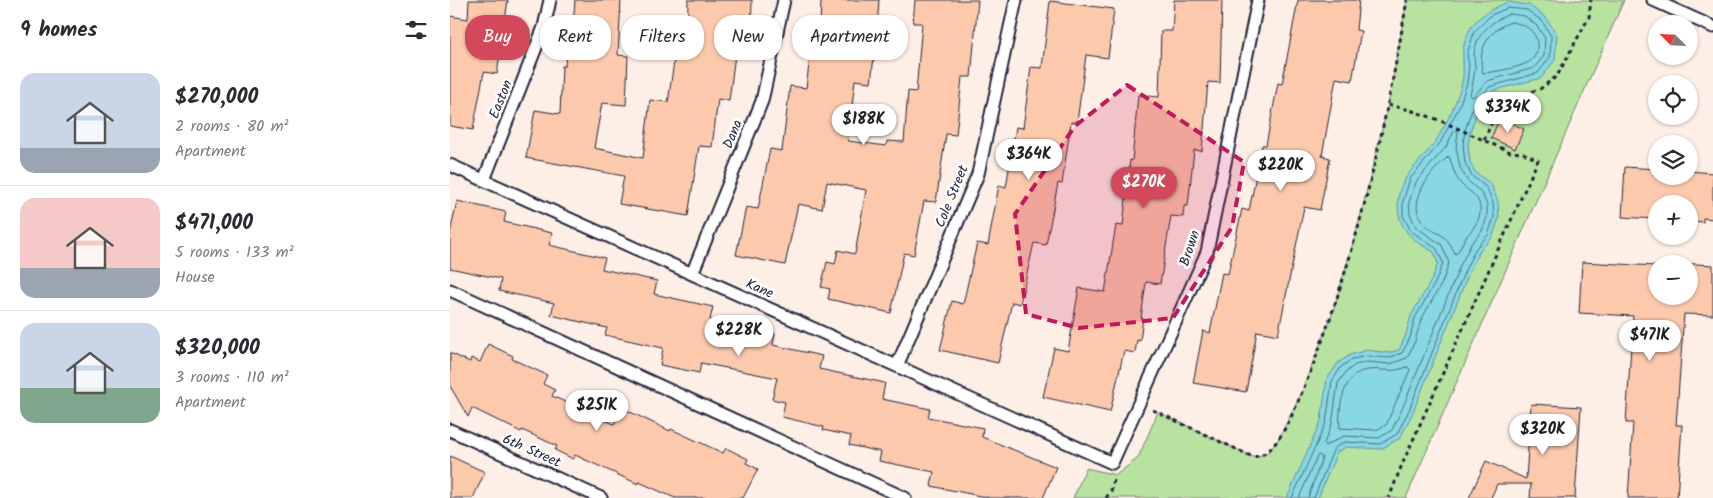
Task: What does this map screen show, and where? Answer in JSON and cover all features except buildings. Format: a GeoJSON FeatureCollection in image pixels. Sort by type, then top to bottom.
{"type":"FeatureCollection","features":[{"type":"Feature","properties":{"kind":"lane","name":"Easton"},"geometry":{"type":"LineString","coordinates":[[484,180],[544,27],[550,0]]}},
{"type":"Feature","properties":{"kind":"lane","name":"Dana"},"geometry":{"type":"LineString","coordinates":[[692,274],[762,100],[784,0]]}},
{"type":"Feature","properties":{"kind":"lane","name":"Cole Street"},"geometry":{"type":"LineString","coordinates":[[897,366],[978,174],[1016,0]]}},
{"type":"Feature","properties":{"kind":"lane","name":"Brown"},"geometry":{"type":"LineString","coordinates":[[1112,463],[1207,252],[1258,0]]}},
{"type":"Feature","properties":{"kind":"lane"},"geometry":{"type":"LineString","coordinates":[[1653,0],[1713,27]]}},
{"type":"Feature","properties":{"kind":"lane","name":"Kane"},"geometry":{"type":"LineString","coordinates":[[450,165],[1112,463]]}},
{"type":"Feature","properties":{"kind":"lane"},"geometry":{"type":"LineString","coordinates":[[450,290],[905,498]]}},
{"type":"Feature","properties":{"kind":"lane","name":"6th Street"},"geometry":{"type":"LineString","coordinates":[[450,430],[601,498]]}},
{"type":"Feature","properties":{"kind":"path"},"geometry":{"type":"LineString","coordinates":[[1139,403],[1253,457],[1266,454],[1278,440],[1300,396],[1330,322],[1358,226],[1388,105],[1407,0]]}},
{"type":"Feature","properties":{"kind":"path"},"geometry":{"type":"LineString","coordinates":[[1484,140],[1495,114],[1506,119],[1517,96],[1540,89],[1557,76],[1589,17],[1592,0]]}},
{"type":"Feature","properties":{"kind":"path"},"geometry":{"type":"LineString","coordinates":[[1388,105],[1439,120],[1510,152],[1523,153],[1538,160],[1401,467],[1389,498]]}},
{"type":"Feature","properties":{"kind":"highlighted area"},"geometry":{"type":"Polygon","coordinates":[[[1127,85],[1244,162],[1232,227],[1173,318],[1079,328],[1026,314],[1015,214],[1075,126],[1127,85]]]}},
{"type":"Feature","properties":{"kind":"green space"},"geometry":{"type":"Polygon","coordinates":[[[1407,0],[1624,0],[1406,498],[1073,498],[1086,468],[1116,475],[1138,458],[1158,412],[1253,457],[1266,454],[1278,440],[1300,396],[1332,314],[1358,226],[1388,105],[1407,0]]]}},
{"type":"Feature","properties":{"kind":"water"},"geometry":{"type":"Polygon","coordinates":[[[1508,2],[1529,5],[1546,18],[1557,35],[1555,60],[1541,78],[1492,91],[1477,112],[1470,132],[1468,146],[1470,162],[1475,172],[1491,184],[1498,202],[1499,218],[1492,238],[1480,250],[1470,270],[1413,412],[1400,438],[1381,449],[1346,447],[1337,452],[1318,498],[1287,498],[1321,421],[1327,379],[1338,363],[1350,355],[1367,350],[1388,353],[1399,350],[1411,316],[1432,279],[1438,263],[1434,252],[1413,238],[1404,227],[1399,212],[1399,193],[1407,176],[1432,147],[1455,105],[1462,83],[1463,50],[1469,31],[1481,17],[1508,2]]]}}]}
